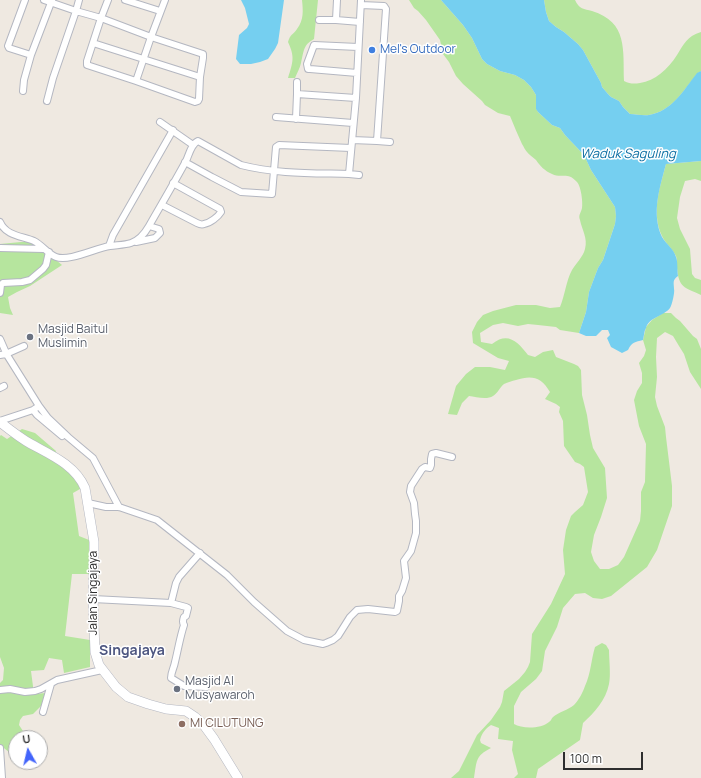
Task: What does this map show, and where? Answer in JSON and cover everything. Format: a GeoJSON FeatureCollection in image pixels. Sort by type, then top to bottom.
{"type":"FeatureCollection","features":[{"type":"Feature","properties":{"kind":"street"},"geometry":{"type":"LineString","coordinates":[[25,0],[8,46],[9,48],[31,55]]}},
{"type":"Feature","properties":{"kind":"street"},"geometry":{"type":"LineString","coordinates":[[44,0],[101,18],[202,54],[203,58],[199,99],[197,102],[88,66],[87,61],[101,18],[108,0]]}},
{"type":"Feature","properties":{"kind":"street"},"geometry":{"type":"LineString","coordinates":[[47,101],[53,78],[79,0]]}},
{"type":"Feature","properties":{"kind":"street"},"geometry":{"type":"LineString","coordinates":[[125,0],[160,12]]}},
{"type":"Feature","properties":{"kind":"street"},"geometry":{"type":"LineString","coordinates":[[136,81],[165,0]]}},
{"type":"Feature","properties":{"kind":"street"},"geometry":{"type":"LineString","coordinates":[[336,0],[336,20]]}},
{"type":"Feature","properties":{"kind":"street"},"geometry":{"type":"LineString","coordinates":[[23,91],[24,80],[31,55],[52,2]]}},
{"type":"Feature","properties":{"kind":"street"},"geometry":{"type":"LineString","coordinates":[[349,174],[356,98],[361,2],[384,6],[386,9],[377,140]]}},
{"type":"Feature","properties":{"kind":"street"},"geometry":{"type":"LineString","coordinates":[[319,20],[360,22]]}},
{"type":"Feature","properties":{"kind":"street"},"geometry":{"type":"LineString","coordinates":[[93,43],[200,77]]}},
{"type":"Feature","properties":{"kind":"street"},"geometry":{"type":"LineString","coordinates":[[357,73],[310,70],[307,64],[314,45],[358,47]]}},
{"type":"Feature","properties":{"kind":"street"},"geometry":{"type":"LineString","coordinates":[[296,119],[297,82]]}},
{"type":"Feature","properties":{"kind":"street"},"geometry":{"type":"LineString","coordinates":[[297,94],[356,98]]}},
{"type":"Feature","properties":{"kind":"street"},"geometry":{"type":"LineString","coordinates":[[276,117],[353,123]]}},
{"type":"Feature","properties":{"kind":"street"},"geometry":{"type":"LineString","coordinates":[[160,122],[193,144]]}},
{"type":"Feature","properties":{"kind":"street"},"geometry":{"type":"LineString","coordinates":[[109,246],[117,229],[173,130]]}},
{"type":"Feature","properties":{"kind":"street"},"geometry":{"type":"LineString","coordinates":[[352,140],[377,140],[390,142]]}},
{"type":"Feature","properties":{"kind":"street"},"geometry":{"type":"LineString","coordinates":[[131,243],[143,236],[162,205],[193,144],[198,141],[241,165],[274,171],[359,175]]}},
{"type":"Feature","properties":{"kind":"street"},"geometry":{"type":"LineString","coordinates":[[272,202],[275,148],[278,146],[351,148]]}},
{"type":"Feature","properties":{"kind":"street"},"geometry":{"type":"LineString","coordinates":[[185,162],[241,192],[272,194]]}},
{"type":"Feature","properties":{"kind":"street"},"geometry":{"type":"LineString","coordinates":[[162,205],[197,223],[202,224],[208,223],[221,212],[220,209],[173,183]]}},
{"type":"Feature","properties":{"kind":"street"},"geometry":{"type":"LineString","coordinates":[[0,222],[5,230],[33,241],[55,257],[64,258],[109,246],[155,238],[160,234],[159,229],[149,226]]}},
{"type":"Feature","properties":{"kind":"street"},"geometry":{"type":"LineString","coordinates":[[0,248],[46,251]]}},
{"type":"Feature","properties":{"kind":"street"},"geometry":{"type":"LineString","coordinates":[[0,293],[1,285],[3,283],[30,280],[43,269],[46,265],[46,251]]}},
{"type":"Feature","properties":{"kind":"street"},"geometry":{"type":"LineString","coordinates":[[0,339],[3,354],[38,406],[68,437],[93,458],[119,507]]}},
{"type":"Feature","properties":{"kind":"street"},"geometry":{"type":"LineString","coordinates":[[3,354],[24,346]]}},
{"type":"Feature","properties":{"kind":"street"},"geometry":{"type":"LineString","coordinates":[[0,422],[33,410],[38,406]]}},
{"type":"Feature","properties":{"kind":"street"},"geometry":{"type":"LineString","coordinates":[[33,410],[64,437]]}},
{"type":"Feature","properties":{"kind":"street","name":"Jalan Singajaya"},"geometry":{"type":"LineString","coordinates":[[0,422],[30,444],[49,453],[71,468],[83,482],[94,542],[93,599],[95,652],[102,670],[119,691],[128,697],[148,704],[186,711],[195,717],[203,724],[214,739],[238,778]]}},
{"type":"Feature","properties":{"kind":"street"},"geometry":{"type":"LineString","coordinates":[[88,503],[106,507],[119,507],[157,520],[227,575],[254,602],[287,631],[304,640],[322,644],[333,640],[338,636],[350,617],[357,610],[368,609],[397,611],[399,596],[406,578],[404,561],[411,551],[416,533],[414,503],[410,492],[411,486],[422,469],[425,467],[430,468],[432,454],[436,453],[452,457]]}},
{"type":"Feature","properties":{"kind":"street"},"geometry":{"type":"LineString","coordinates":[[171,603],[176,583],[200,553]]}},
{"type":"Feature","properties":{"kind":"street"},"geometry":{"type":"LineString","coordinates":[[93,599],[171,603],[188,608],[186,616],[183,619],[184,625],[171,678],[184,686],[206,687]]}},
{"type":"Feature","properties":{"kind":"street"},"geometry":{"type":"LineString","coordinates":[[0,690],[10,689],[25,692],[35,691],[57,680],[102,670]]}},
{"type":"Feature","properties":{"kind":"street"},"geometry":{"type":"LineString","coordinates":[[43,712],[51,684]]}},
{"type":"Feature","properties":{"kind":"street"},"geometry":{"type":"LineString","coordinates":[[0,748],[2,778]]}},
{"type":"Feature","properties":{"kind":"green space"},"geometry":{"type":"Polygon","coordinates":[[[302,0],[318,0],[314,39],[310,41],[304,49],[301,65],[295,78],[288,78],[291,68],[292,52],[288,42],[302,19],[302,0]]]}},
{"type":"Feature","properties":{"kind":"green space"},"geometry":{"type":"Polygon","coordinates":[[[409,0],[441,0],[463,25],[472,38],[482,59],[487,64],[500,71],[515,75],[524,80],[531,87],[536,95],[536,108],[538,112],[552,125],[560,128],[584,155],[591,170],[615,207],[615,224],[603,260],[598,268],[589,292],[586,312],[579,333],[560,330],[556,327],[528,324],[518,326],[503,323],[493,325],[480,333],[481,342],[492,344],[503,338],[508,338],[516,342],[528,355],[535,357],[543,352],[553,350],[556,357],[578,366],[581,370],[582,395],[593,448],[605,468],[607,498],[594,535],[591,552],[594,561],[600,569],[609,569],[618,565],[624,557],[640,521],[641,492],[645,482],[646,444],[639,426],[634,400],[642,383],[642,373],[639,363],[646,350],[643,340],[646,327],[652,320],[663,313],[671,313],[697,339],[701,349],[701,389],[690,372],[684,354],[673,336],[665,332],[657,338],[657,377],[655,397],[665,427],[672,486],[672,506],[657,550],[647,567],[611,596],[602,599],[593,598],[585,593],[575,594],[563,608],[557,627],[545,651],[542,671],[536,679],[521,692],[514,706],[514,724],[517,726],[537,727],[550,722],[553,717],[572,707],[578,701],[587,681],[595,647],[602,643],[606,645],[609,650],[610,676],[609,684],[602,701],[583,723],[580,740],[538,769],[536,778],[514,778],[518,774],[512,750],[513,741],[498,739],[499,728],[491,725],[484,731],[480,740],[481,743],[491,748],[479,757],[476,763],[474,778],[451,778],[459,771],[477,735],[491,720],[500,707],[504,691],[519,679],[528,667],[530,662],[532,634],[551,604],[565,574],[563,550],[566,530],[571,516],[583,505],[588,492],[584,467],[575,462],[564,446],[563,421],[559,412],[560,407],[545,399],[550,392],[540,380],[536,378],[522,378],[504,384],[493,396],[488,398],[469,396],[462,403],[457,415],[448,414],[456,386],[466,374],[475,367],[490,367],[505,370],[509,361],[498,358],[473,343],[472,332],[477,322],[483,315],[516,305],[536,305],[550,308],[560,307],[570,274],[583,255],[586,245],[579,217],[582,208],[580,187],[577,182],[570,177],[549,173],[543,168],[528,153],[522,144],[510,116],[498,113],[485,105],[463,84],[456,76],[443,54],[440,40],[409,0]]]}},
{"type":"Feature","properties":{"kind":"green space"},"geometry":{"type":"Polygon","coordinates":[[[544,0],[575,0],[582,8],[604,16],[612,22],[618,30],[621,38],[624,59],[624,81],[626,82],[632,84],[646,82],[661,74],[670,65],[689,38],[701,32],[701,71],[671,105],[657,113],[649,115],[630,114],[619,101],[611,97],[602,87],[583,50],[578,44],[549,21],[544,0]]]}},
{"type":"Feature","properties":{"kind":"green space"},"geometry":{"type":"Polygon","coordinates":[[[701,161],[701,181],[695,179],[685,181],[680,197],[677,218],[680,229],[690,249],[692,274],[695,278],[701,280],[701,295],[683,286],[679,280],[676,256],[673,250],[663,239],[657,218],[657,209],[659,191],[666,164],[701,161]]]}},
{"type":"Feature","properties":{"kind":"green space"},"geometry":{"type":"Polygon","coordinates":[[[31,242],[62,265],[30,286],[8,297],[13,315],[0,313],[0,244],[31,242]]]}},
{"type":"Feature","properties":{"kind":"green space"},"geometry":{"type":"Polygon","coordinates":[[[22,429],[35,433],[56,451],[54,461],[67,470],[79,482],[80,489],[73,493],[79,536],[89,540],[90,556],[90,574],[72,574],[65,636],[90,640],[90,667],[64,673],[62,660],[49,658],[44,670],[31,671],[34,694],[46,693],[41,706],[33,714],[23,716],[20,720],[19,725],[22,730],[8,730],[8,751],[0,745],[0,683],[3,680],[4,668],[0,657],[0,436],[1,435],[7,439],[22,429]]]}},
{"type":"Feature","properties":{"kind":"water"},"geometry":{"type":"Polygon","coordinates":[[[241,0],[284,0],[278,43],[268,59],[251,64],[240,64],[236,59],[239,35],[247,28],[249,24],[245,8],[241,0]]]}},
{"type":"Feature","properties":{"kind":"water","name":"Waduk Saguling"},"geometry":{"type":"Polygon","coordinates":[[[441,0],[544,0],[549,21],[578,44],[583,50],[602,87],[611,97],[619,101],[630,114],[649,115],[657,113],[671,105],[697,73],[701,71],[701,161],[666,164],[658,200],[657,219],[659,228],[662,237],[672,249],[677,261],[678,276],[674,282],[672,301],[670,308],[667,311],[650,321],[645,331],[643,340],[631,345],[628,350],[622,353],[611,347],[607,338],[610,335],[608,330],[602,330],[596,336],[586,336],[579,333],[586,312],[589,292],[598,268],[603,260],[615,224],[615,207],[591,170],[584,155],[560,128],[552,125],[538,112],[536,109],[536,95],[531,87],[524,80],[515,75],[500,71],[487,64],[482,59],[472,38],[463,25],[441,0]]]}},
{"type":"Feature","properties":{"kind":"place","name":"Mel's Outdoor"},"geometry":{"type":"Point","coordinates":[372,50]}},
{"type":"Feature","properties":{"kind":"place","name":"Masjid Baitul Muslimin"},"geometry":{"type":"Point","coordinates":[30,337]}},
{"type":"Feature","properties":{"kind":"place","name":"Masjid Al Musyawaroh"},"geometry":{"type":"Point","coordinates":[177,689]}},
{"type":"Feature","properties":{"kind":"place","name":"MI CILUTUNG"},"geometry":{"type":"Point","coordinates":[182,724]}},
{"type":"Feature","properties":{"kind":"district","name":"Singajaya"},"geometry":{"type":"Point","coordinates":[132,651]}}]}
